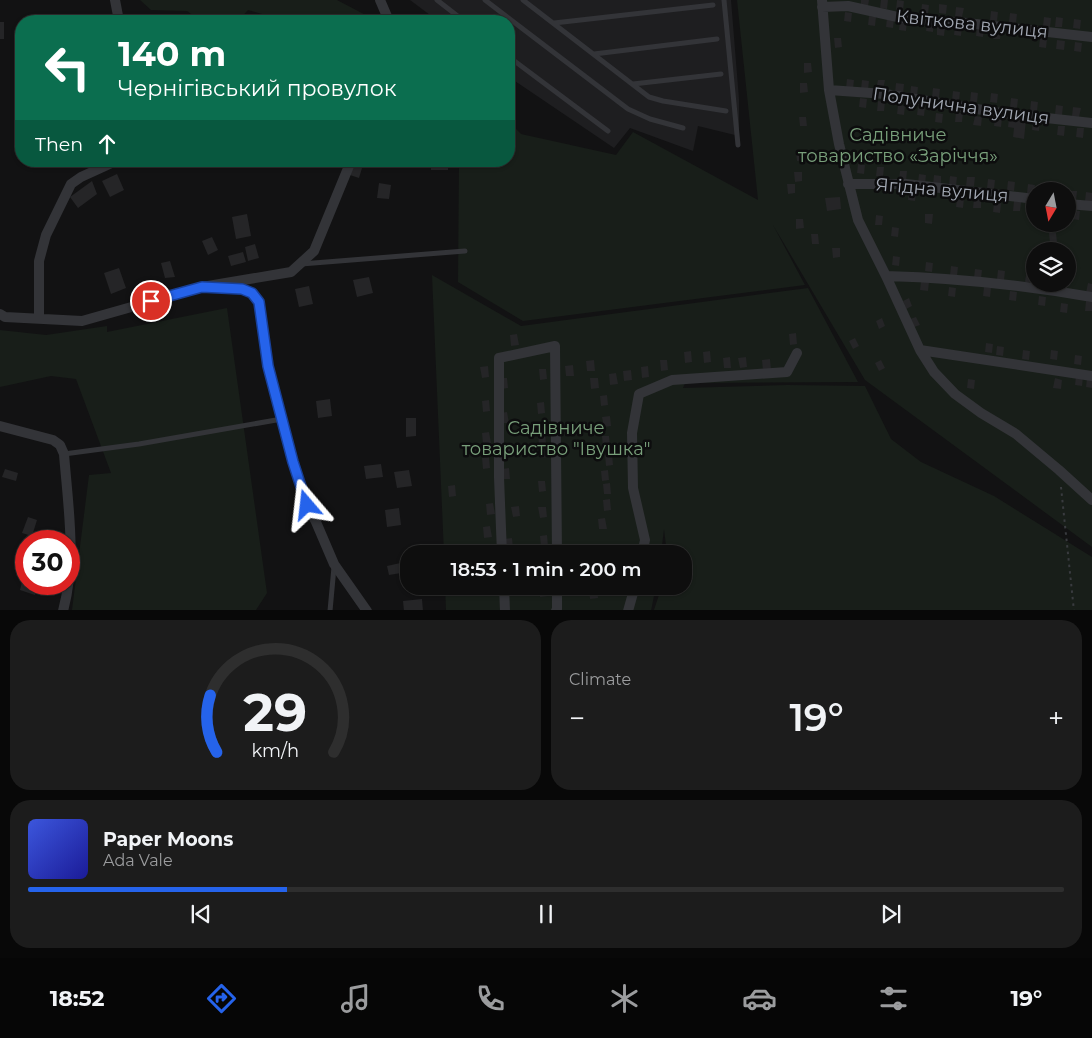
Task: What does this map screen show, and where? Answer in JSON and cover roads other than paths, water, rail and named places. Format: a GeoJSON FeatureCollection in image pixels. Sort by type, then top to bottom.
{"type":"FeatureCollection","features":[{"type":"Feature","properties":{"kind":"street"},"geometry":{"type":"LineString","coordinates":[[115,0],[118,15]]}},
{"type":"Feature","properties":{"kind":"street"},"geometry":{"type":"LineString","coordinates":[[380,0],[386,15]]}},
{"type":"Feature","properties":{"kind":"street"},"geometry":{"type":"LineString","coordinates":[[822,3],[829,90],[848,184],[858,220],[920,350],[934,372],[954,394],[981,414],[1016,434],[1092,500]]}},
{"type":"Feature","properties":{"kind":"street","name":"Квіткова вулиця"},"geometry":{"type":"LineString","coordinates":[[822,3],[848,6],[902,18],[1092,37]]}},
{"type":"Feature","properties":{"kind":"street","name":"Полунична вулиця"},"geometry":{"type":"LineString","coordinates":[[829,90],[885,94],[1001,112],[1092,122]]}},
{"type":"Feature","properties":{"kind":"street"},"geometry":{"type":"LineString","coordinates":[[39,318],[39,261],[46,235],[71,184],[80,177],[102,167]]}},
{"type":"Feature","properties":{"kind":"street"},"geometry":{"type":"LineString","coordinates":[[0,314],[5,317],[82,321],[202,287],[291,272],[314,251],[349,167]]}},
{"type":"Feature","properties":{"kind":"street","name":"Ягідна вулиця"},"geometry":{"type":"LineString","coordinates":[[848,184],[906,184],[1026,198]]}},
{"type":"Feature","properties":{"kind":"street"},"geometry":{"type":"LineString","coordinates":[[1076,205],[1092,206]]}},
{"type":"Feature","properties":{"kind":"street"},"geometry":{"type":"LineString","coordinates":[[886,276],[929,277],[991,283],[1092,297]]}},
{"type":"Feature","properties":{"kind":"street"},"geometry":{"type":"LineString","coordinates":[[202,287],[242,289],[252,293],[259,302],[268,366],[307,505],[334,564],[367,610]]}},
{"type":"Feature","properties":{"kind":"street"},"geometry":{"type":"LineString","coordinates":[[502,545],[499,477],[499,358],[556,346],[557,545]]}},
{"type":"Feature","properties":{"kind":"street"},"geometry":{"type":"LineString","coordinates":[[920,350],[1092,376]]}},
{"type":"Feature","properties":{"kind":"street"},"geometry":{"type":"LineString","coordinates":[[644,545],[645,540],[633,488],[632,433],[639,394],[672,380],[787,372],[796,353]]}},
{"type":"Feature","properties":{"kind":"street"},"geometry":{"type":"LineString","coordinates":[[0,426],[53,440],[60,445],[64,454],[72,544],[69,589],[63,610]]}},
{"type":"Feature","properties":{"kind":"street"},"geometry":{"type":"LineString","coordinates":[[504,595],[505,610]]}},
{"type":"Feature","properties":{"kind":"street"},"geometry":{"type":"LineString","coordinates":[[556,610],[557,595]]}},
{"type":"Feature","properties":{"kind":"street"},"geometry":{"type":"LineString","coordinates":[[628,610],[632,595]]}},
{"type":"Feature","properties":{"kind":"lane"},"geometry":{"type":"LineString","coordinates":[[437,0],[456,15]]}},
{"type":"Feature","properties":{"kind":"lane"},"geometry":{"type":"LineString","coordinates":[[485,0],[505,15]]}},
{"type":"Feature","properties":{"kind":"lane"},"geometry":{"type":"LineString","coordinates":[[522,0],[649,97],[726,112]]}},
{"type":"Feature","properties":{"kind":"lane"},"geometry":{"type":"LineString","coordinates":[[724,0],[738,145]]}},
{"type":"Feature","properties":{"kind":"lane"},"geometry":{"type":"LineString","coordinates":[[553,23],[713,5]]}},
{"type":"Feature","properties":{"kind":"lane"},"geometry":{"type":"LineString","coordinates":[[515,23],[628,109],[650,119],[683,128]]}},
{"type":"Feature","properties":{"kind":"lane"},"geometry":{"type":"LineString","coordinates":[[593,54],[717,39]]}},
{"type":"Feature","properties":{"kind":"lane"},"geometry":{"type":"LineString","coordinates":[[515,61],[608,131]]}},
{"type":"Feature","properties":{"kind":"lane"},"geometry":{"type":"LineString","coordinates":[[632,84],[721,74]]}},
{"type":"Feature","properties":{"kind":"lane"},"geometry":{"type":"LineString","coordinates":[[298,264],[465,251]]}},
{"type":"Feature","properties":{"kind":"lane"},"geometry":{"type":"LineString","coordinates":[[64,454],[139,444],[282,419]]}},
{"type":"Feature","properties":{"kind":"lane"},"geometry":{"type":"LineString","coordinates":[[330,610],[334,564]]}},
{"type":"Feature","properties":{"kind":"park label","name":"Садівниче товариство «Заріччя»"},"geometry":{"type":"Point","coordinates":[898,145]}},
{"type":"Feature","properties":{"kind":"park label","name":"Садівниче товариство \"Івушка\""},"geometry":{"type":"Point","coordinates":[556,438]}}]}
